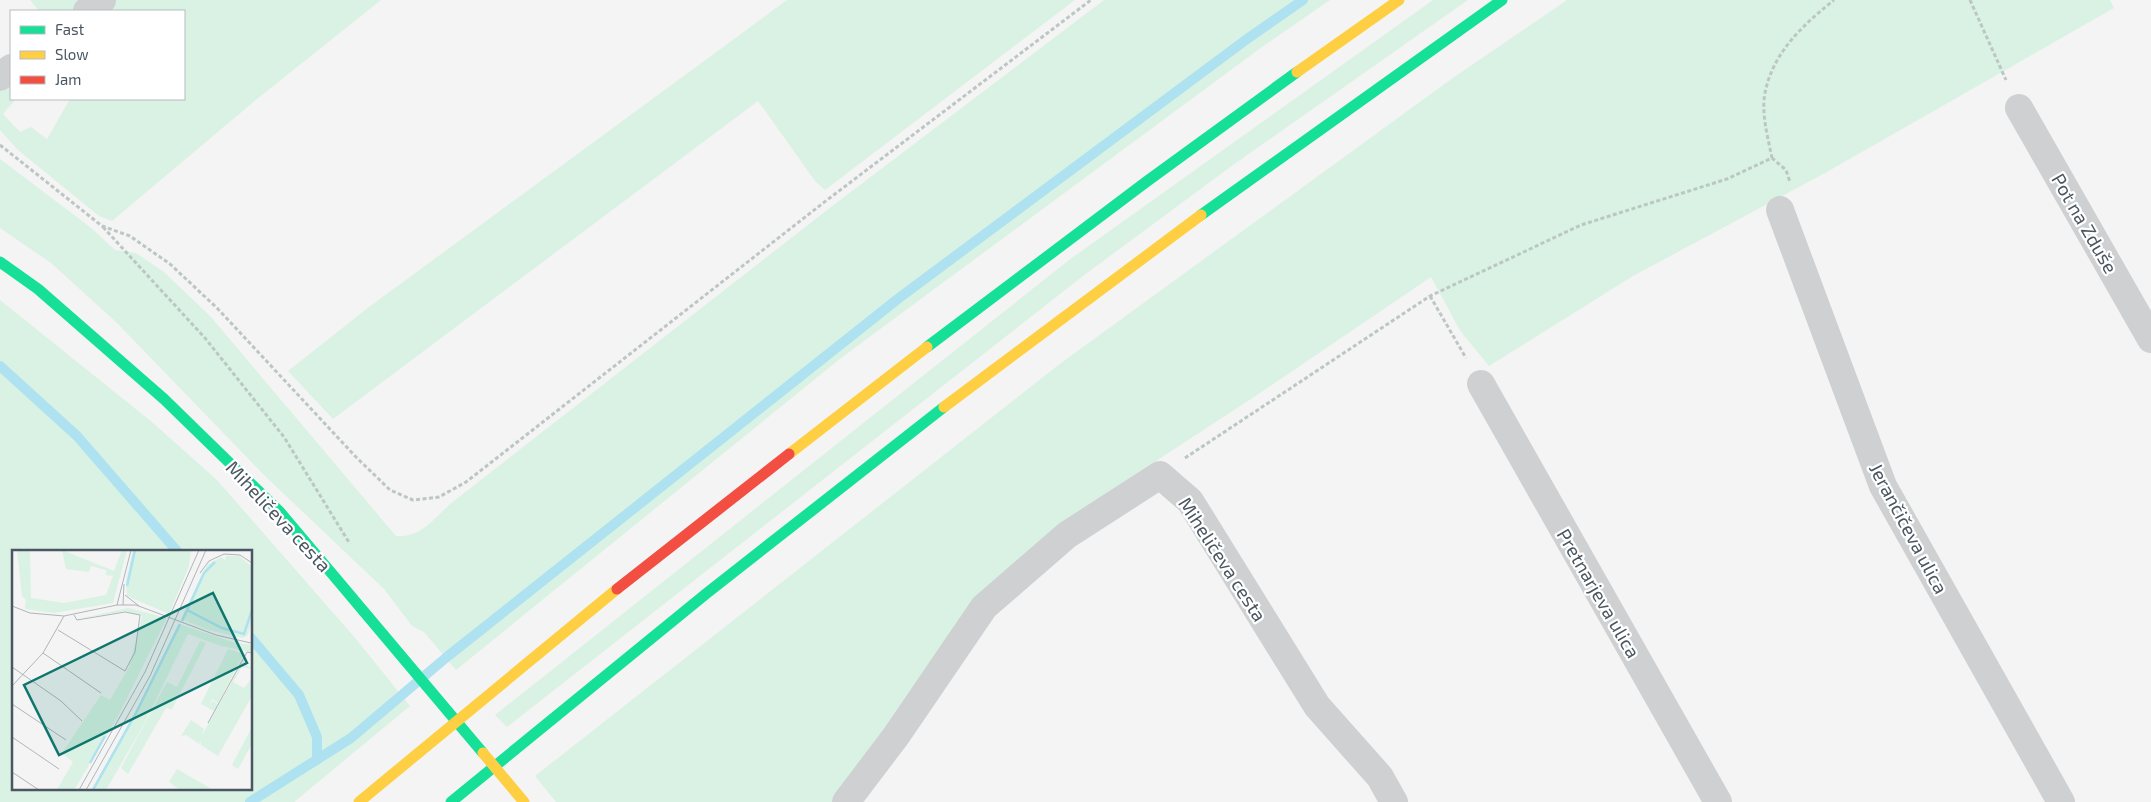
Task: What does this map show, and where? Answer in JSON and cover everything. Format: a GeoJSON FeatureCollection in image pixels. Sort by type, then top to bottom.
{"type":"FeatureCollection","features":[{"type":"Feature","properties":{"kind":"main road"},"geometry":{"type":"LineString","coordinates":[[359,802],[603,600],[954,325],[1138,188],[1399,0]]}},
{"type":"Feature","properties":{"kind":"main road"},"geometry":{"type":"LineString","coordinates":[[451,802],[710,589],[981,378],[1262,169],[1502,0]]}},
{"type":"Feature","properties":{"kind":"main road","name":"Miheličeva cesta"},"geometry":{"type":"LineString","coordinates":[[0,262],[38,289],[164,400],[280,512],[524,802]]}},
{"type":"Feature","properties":{"kind":"street"},"geometry":{"type":"LineString","coordinates":[[88,10],[102,0]]}},
{"type":"Feature","properties":{"kind":"street"},"geometry":{"type":"LineString","coordinates":[[0,77],[10,69]]}},
{"type":"Feature","properties":{"kind":"street","name":"Pot na Zduše"},"geometry":{"type":"LineString","coordinates":[[2018,108],[2151,339]]}},
{"type":"Feature","properties":{"kind":"street","name":"Jerančičeva ulica"},"geometry":{"type":"LineString","coordinates":[[1780,210],[1883,486],[2061,802]]}},
{"type":"Feature","properties":{"kind":"street","name":"Pretnarjeva ulica"},"geometry":{"type":"LineString","coordinates":[[1481,384],[1718,802]]}},
{"type":"Feature","properties":{"kind":"street"},"geometry":{"type":"LineString","coordinates":[[846,802],[896,736],[984,607],[1068,535],[1160,475]]}},
{"type":"Feature","properties":{"kind":"street","name":"Miheličeva cesta"},"geometry":{"type":"LineString","coordinates":[[1160,475],[1190,501],[1317,706],[1380,777],[1394,802]]}},
{"type":"Feature","properties":{"kind":"path"},"geometry":{"type":"LineString","coordinates":[[102,226],[130,236],[170,264],[217,308],[356,457],[390,490],[413,500],[439,497],[466,482],[826,200],[1091,0]]}},
{"type":"Feature","properties":{"kind":"path"},"geometry":{"type":"LineString","coordinates":[[1780,210],[1794,193],[1786,170],[1772,158],[1766,129],[1765,94],[1781,53],[1804,25],[1834,0]]}},
{"type":"Feature","properties":{"kind":"path"},"geometry":{"type":"LineString","coordinates":[[1970,0],[2018,108]]}},
{"type":"Feature","properties":{"kind":"path"},"geometry":{"type":"LineString","coordinates":[[0,145],[102,226],[205,338],[278,430],[355,552]]}},
{"type":"Feature","properties":{"kind":"path"},"geometry":{"type":"LineString","coordinates":[[1160,475],[1430,296],[1581,225],[1726,179],[1772,158]]}},
{"type":"Feature","properties":{"kind":"path"},"geometry":{"type":"LineString","coordinates":[[1430,296],[1481,384]]}},
{"type":"Feature","properties":{"kind":"green space"},"geometry":{"type":"Polygon","coordinates":[[[30,0],[87,0],[73,10],[38,10],[30,0]]]}},
{"type":"Feature","properties":{"kind":"green space"},"geometry":{"type":"Polygon","coordinates":[[[113,0],[381,0],[257,99],[112,221],[99,216],[18,150],[0,130],[0,84],[10,76],[10,100],[15,100],[3,114],[20,132],[31,127],[47,139],[69,100],[185,100],[185,10],[98,10],[113,0]]]}},
{"type":"Feature","properties":{"kind":"green space"},"geometry":{"type":"Polygon","coordinates":[[[787,0],[1075,0],[825,190],[815,181],[758,101],[333,419],[288,371],[369,307],[787,0]]]}},
{"type":"Feature","properties":{"kind":"green space"},"geometry":{"type":"Polygon","coordinates":[[[1104,0],[1330,0],[1262,47],[841,358],[456,670],[424,632],[412,626],[384,589],[265,476],[116,322],[51,263],[0,228],[0,159],[90,227],[115,250],[136,253],[164,272],[211,317],[396,536],[405,536],[426,527],[450,504],[831,207],[1104,0]]]}},
{"type":"Feature","properties":{"kind":"green space"},"geometry":{"type":"Polygon","coordinates":[[[1433,0],[1468,0],[1233,165],[1083,276],[507,727],[495,715],[1069,260],[1433,0]]]}},
{"type":"Feature","properties":{"kind":"green space"},"geometry":{"type":"Polygon","coordinates":[[[1567,0],[2110,0],[2114,8],[1825,173],[1633,276],[1489,366],[1461,332],[1431,277],[1254,397],[1101,497],[893,721],[832,802],[556,802],[535,776],[1061,363],[1450,80],[1567,0]]]}},
{"type":"Feature","properties":{"kind":"green space"},"geometry":{"type":"Polygon","coordinates":[[[0,300],[152,422],[217,480],[356,639],[410,706],[294,802],[0,802],[0,300]]]}},
{"type":"Feature","properties":{"kind":"waterway"},"geometry":{"type":"LineString","coordinates":[[250,802],[351,738],[448,656],[899,298],[1247,39],[1303,0]]}},
{"type":"Feature","properties":{"kind":"waterway"},"geometry":{"type":"LineString","coordinates":[[0,366],[77,436],[176,550]]}},
{"type":"Feature","properties":{"kind":"waterway"},"geometry":{"type":"LineString","coordinates":[[252,639],[299,695],[317,737],[317,760]]}},
{"type":"Feature","properties":{"kind":"traffic: fast"},"geometry":{"type":"LineString","coordinates":[[1201,215],[1502,0]]}},
{"type":"Feature","properties":{"kind":"traffic: fast"},"geometry":{"type":"LineString","coordinates":[[927,347],[1146,182],[1297,72]]}},
{"type":"Feature","properties":{"kind":"traffic: fast"},"geometry":{"type":"LineString","coordinates":[[0,262],[38,289],[164,399],[280,512],[483,753]]}},
{"type":"Feature","properties":{"kind":"traffic: fast"},"geometry":{"type":"LineString","coordinates":[[451,802],[707,593],[944,407]]}},
{"type":"Feature","properties":{"kind":"traffic: slow"},"geometry":{"type":"LineString","coordinates":[[1297,72],[1399,0]]}},
{"type":"Feature","properties":{"kind":"traffic: slow"},"geometry":{"type":"LineString","coordinates":[[944,407],[1201,215]]}},
{"type":"Feature","properties":{"kind":"traffic: slow"},"geometry":{"type":"LineString","coordinates":[[789,454],[927,347]]}},
{"type":"Feature","properties":{"kind":"traffic: slow"},"geometry":{"type":"LineString","coordinates":[[359,802],[617,589]]}},
{"type":"Feature","properties":{"kind":"traffic: slow"},"geometry":{"type":"LineString","coordinates":[[483,753],[524,802]]}},
{"type":"Feature","properties":{"kind":"traffic: jam"},"geometry":{"type":"LineString","coordinates":[[617,589],[789,454]]}}]}
